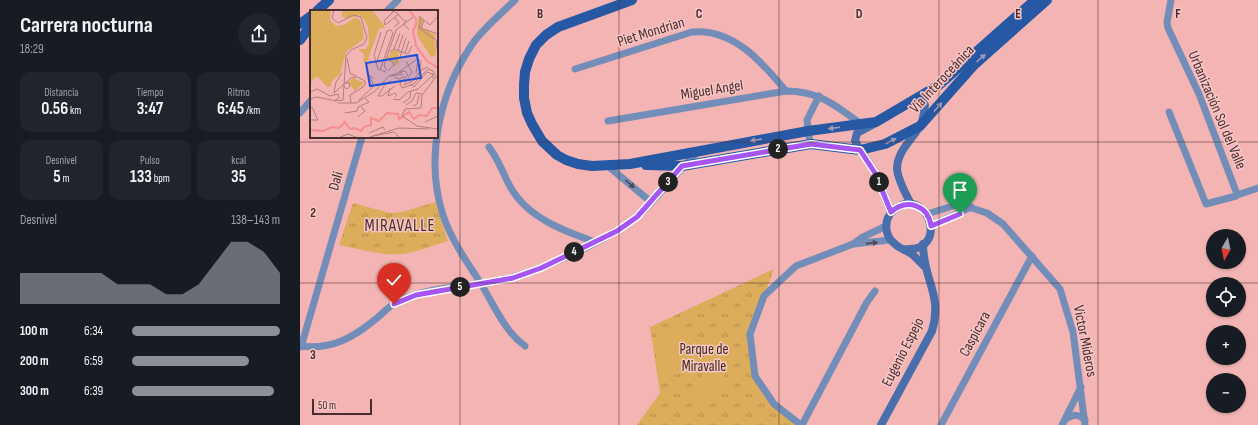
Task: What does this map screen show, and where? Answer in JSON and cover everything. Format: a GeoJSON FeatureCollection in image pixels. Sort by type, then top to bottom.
{"type":"FeatureCollection","features":[{"type":"Feature","properties":{"kind":"main road","name":"Vía Interoceánica"},"geometry":{"type":"LineString","coordinates":[[632,0],[558,27],[546,35],[536,45],[525,72],[524,98],[527,113],[542,141],[557,155],[566,160],[578,164],[608,166],[630,164],[808,131],[876,122],[939,85],[1034,0]]}},
{"type":"Feature","properties":{"kind":"main road","name":"Vía Interoceánica"},"geometry":{"type":"LineString","coordinates":[[630,164],[682,166],[810,144],[860,150],[885,144],[920,126],[974,65],[1047,0]]}},
{"type":"Feature","properties":{"kind":"main road"},"geometry":{"type":"LineString","coordinates":[[300,24],[310,17]]}},
{"type":"Feature","properties":{"kind":"main road"},"geometry":{"type":"LineString","coordinates":[[300,40],[310,26]]}},
{"type":"Feature","properties":{"kind":"street"},"geometry":{"type":"LineString","coordinates":[[389,10],[398,0]]}},
{"type":"Feature","properties":{"kind":"street"},"geometry":{"type":"LineString","coordinates":[[438,130],[439,120],[449,88],[458,67],[471,45],[515,0]]}},
{"type":"Feature","properties":{"kind":"street","name":"Urbanización Sol del Valle"},"geometry":{"type":"LineString","coordinates":[[1171,0],[1167,22],[1168,28],[1199,94],[1237,195]]}},
{"type":"Feature","properties":{"kind":"street","name":"Piet Mondrian"},"geometry":{"type":"LineString","coordinates":[[575,70],[692,32],[706,30],[723,36],[754,54],[762,61],[786,91]]}},
{"type":"Feature","properties":{"kind":"street","name":"Miguel Angel"},"geometry":{"type":"LineString","coordinates":[[608,120],[786,91],[804,91],[820,96],[861,124]]}},
{"type":"Feature","properties":{"kind":"street"},"geometry":{"type":"LineString","coordinates":[[810,144],[807,120],[820,96]]}},
{"type":"Feature","properties":{"kind":"street"},"geometry":{"type":"LineString","coordinates":[[911,204],[897,169],[901,153],[920,126],[925,105],[920,97]]}},
{"type":"Feature","properties":{"kind":"street"},"geometry":{"type":"LineString","coordinates":[[300,113],[310,101]]}},
{"type":"Feature","properties":{"kind":"street"},"geometry":{"type":"LineString","coordinates":[[1169,112],[1206,204],[1208,205],[1258,188]]}},
{"type":"Feature","properties":{"kind":"street"},"geometry":{"type":"LineString","coordinates":[[876,122],[857,133],[855,141],[875,173],[891,212]]}},
{"type":"Feature","properties":{"kind":"street","name":"Dali"},"geometry":{"type":"LineString","coordinates":[[301,347],[362,138]]}},
{"type":"Feature","properties":{"kind":"street"},"geometry":{"type":"LineString","coordinates":[[437,138],[437,184],[443,215],[463,255],[510,333],[524,346]]}},
{"type":"Feature","properties":{"kind":"street"},"geometry":{"type":"LineString","coordinates":[[489,147],[498,158],[511,188],[525,205],[546,221],[566,231],[595,242]]}},
{"type":"Feature","properties":{"kind":"street"},"geometry":{"type":"LineString","coordinates":[[301,347],[315,348],[341,343],[353,336],[394,304],[402,300],[438,290],[482,285],[513,278],[541,268],[595,242],[629,223],[651,202],[682,166],[700,151]]}},
{"type":"Feature","properties":{"kind":"street"},"geometry":{"type":"LineString","coordinates":[[608,166],[651,202]]}},
{"type":"Feature","properties":{"kind":"street"},"geometry":{"type":"LineString","coordinates":[[875,291],[867,302],[801,425],[774,404],[755,376],[750,334],[764,296],[796,266],[853,244],[890,240],[903,248],[910,249],[923,244],[930,233],[931,226],[927,214],[923,209],[911,204],[897,207],[891,212],[886,226],[890,240]]}},
{"type":"Feature","properties":{"kind":"street","name":"Victor Mideros"},"geometry":{"type":"LineString","coordinates":[[927,214],[959,204],[987,213],[1004,224],[1060,289],[1073,332],[1085,423]]}},
{"type":"Feature","properties":{"kind":"street"},"geometry":{"type":"LineString","coordinates":[[931,226],[971,207]]}},
{"type":"Feature","properties":{"kind":"street"},"geometry":{"type":"LineString","coordinates":[[853,244],[861,238],[886,226]]}},
{"type":"Feature","properties":{"kind":"street","name":"Eugenio Espejo"},"geometry":{"type":"LineString","coordinates":[[881,425],[932,331],[936,318],[936,302],[924,266],[923,244]]}},
{"type":"Feature","properties":{"kind":"street","name":"Eugenio Espejo"},"geometry":{"type":"LineString","coordinates":[[903,248],[913,254],[924,266]]}},
{"type":"Feature","properties":{"kind":"street","name":"Caspicara"},"geometry":{"type":"LineString","coordinates":[[941,425],[1032,256]]}},
{"type":"Feature","properties":{"kind":"street"},"geometry":{"type":"LineString","coordinates":[[1064,422],[1081,387]]}},
{"type":"Feature","properties":{"kind":"street"},"geometry":{"type":"LineString","coordinates":[[1064,422],[1072,415],[1076,415],[1085,423]]}},
{"type":"Feature","properties":{"kind":"green space"},"geometry":{"type":"Polygon","coordinates":[[[435,202],[448,241],[403,254],[371,252],[339,245],[353,203],[390,213],[402,212],[435,202]]]}},
{"type":"Feature","properties":{"kind":"green space","name":"Parque de Miravalle"},"geometry":{"type":"Polygon","coordinates":[[[774,269],[751,332],[755,372],[773,403],[798,425],[637,425],[660,393],[650,327],[774,269]]]}},
{"type":"Feature","properties":{"kind":"green space"},"geometry":{"type":"Polygon","coordinates":[[[683,330],[690,372],[662,376],[656,335],[683,330]]]}},
{"type":"Feature","properties":{"kind":"green space"},"geometry":{"type":"Polygon","coordinates":[[[709,336],[731,340],[727,361],[706,357],[709,336]]]}},
{"type":"Feature","properties":{"kind":"green space"},"geometry":{"type":"Polygon","coordinates":[[[705,359],[727,363],[720,403],[697,399],[705,359]]]}},
{"type":"Feature","properties":{"kind":"district","name":"MIRAVALLE"},"geometry":{"type":"Point","coordinates":[400,226]}},
{"type":"Feature","properties":{"kind":"route"},"geometry":{"type":"LineString","coordinates":[[394,304],[416,295],[438,290],[482,285],[513,278],[541,268],[617,231],[629,223],[643,211],[682,166],[741,155],[811,144],[860,150],[875,173],[891,212],[897,207],[904,205],[911,204],[917,206],[923,209],[927,214],[931,226],[960,214]]}}]}
